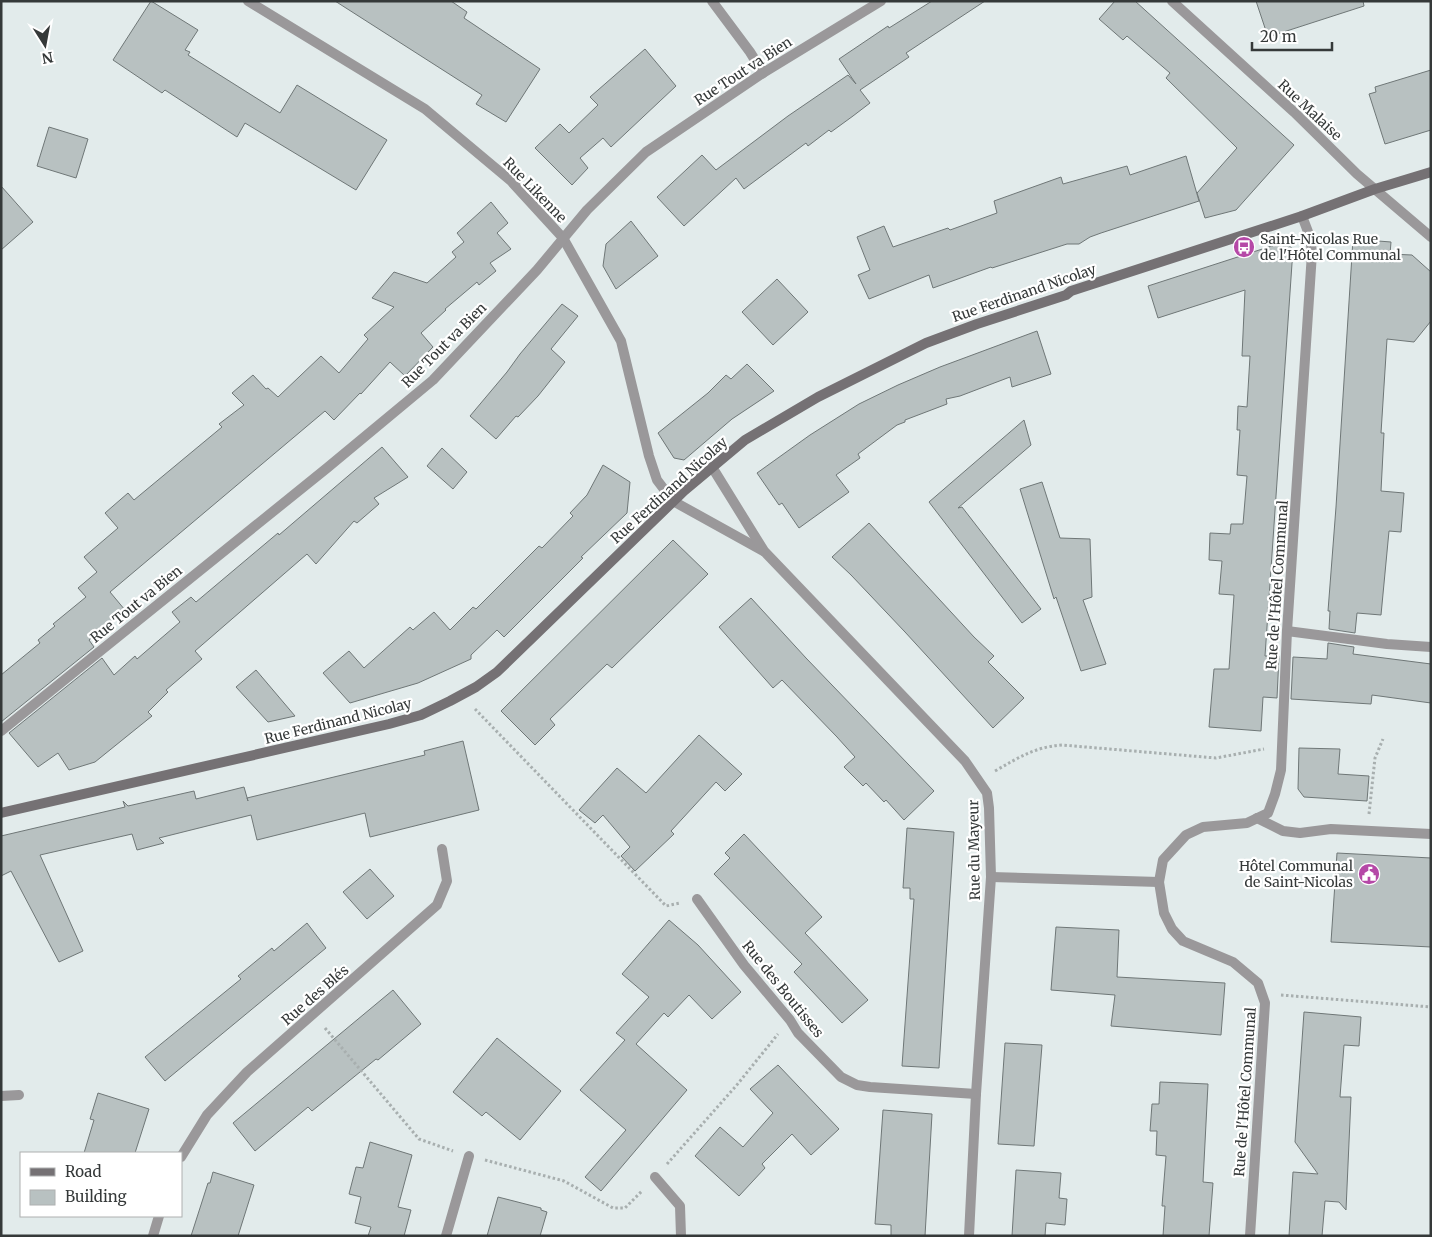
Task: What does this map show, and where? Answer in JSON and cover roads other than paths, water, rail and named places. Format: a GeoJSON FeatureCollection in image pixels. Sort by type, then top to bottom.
{"type":"FeatureCollection","features":[{"type":"Feature","properties":{"kind":"street","name":"Rue Likenne"},"geometry":{"type":"LineString","coordinates":[[248,1],[425,109],[511,181],[563,238],[621,341],[649,456],[657,480],[673,501]]}},
{"type":"Feature","properties":{"kind":"street"},"geometry":{"type":"LineString","coordinates":[[712,1],[750,52],[763,73]]}},
{"type":"Feature","properties":{"kind":"street","name":"Rue Tout va Bien"},"geometry":{"type":"LineString","coordinates":[[1,731],[433,380],[536,270],[587,210],[646,152],[763,73],[881,1]]}},
{"type":"Feature","properties":{"kind":"street","name":"Rue Malaise"},"geometry":{"type":"LineString","coordinates":[[1172,1],[1294,112],[1357,174],[1431,237]]}},
{"type":"Feature","properties":{"kind":"street","name":"Rue Ferdinand Nicolay"},"geometry":{"type":"LineString","coordinates":[[1,813],[399,722],[421,715],[476,687],[511,660],[673,501],[745,440],[796,409],[926,343],[1066,295],[1071,291],[1431,172]]}},
{"type":"Feature","properties":{"kind":"street","name":"Rue de l'Hôtel Communal"},"geometry":{"type":"LineString","coordinates":[[1250,1236],[1265,1003],[1258,983],[1233,962],[1183,941],[1172,929],[1164,913],[1159,882],[1162,860],[1186,835],[1203,827],[1247,823],[1268,813],[1280,770],[1312,253],[1310,237],[1302,216]]}},
{"type":"Feature","properties":{"kind":"street","name":"Rue du Mayeur"},"geometry":{"type":"LineString","coordinates":[[712,467],[764,551],[965,761],[980,780],[987,793],[991,878],[976,1094],[969,1236]]}},
{"type":"Feature","properties":{"kind":"street","name":"Rue du Mayeur"},"geometry":{"type":"LineString","coordinates":[[673,501],[764,551]]}},
{"type":"Feature","properties":{"kind":"street"},"geometry":{"type":"LineString","coordinates":[[1288,631],[1387,644],[1431,647]]}},
{"type":"Feature","properties":{"kind":"street"},"geometry":{"type":"LineString","coordinates":[[1257,818],[1283,831],[1300,833],[1331,828],[1431,834]]}},
{"type":"Feature","properties":{"kind":"street","name":"Rue des Blés"},"geometry":{"type":"LineString","coordinates":[[182,1154],[207,1115],[247,1072],[437,905],[447,881],[442,849]]}},
{"type":"Feature","properties":{"kind":"street"},"geometry":{"type":"LineString","coordinates":[[991,878],[1159,882]]}},
{"type":"Feature","properties":{"kind":"street","name":"Rue des Boutisses"},"geometry":{"type":"LineString","coordinates":[[697,899],[744,964],[790,1020],[798,1033],[841,1077],[857,1085],[870,1087],[976,1094]]}},
{"type":"Feature","properties":{"kind":"street"},"geometry":{"type":"LineString","coordinates":[[1,1096],[19,1095]]}},
{"type":"Feature","properties":{"kind":"street"},"geometry":{"type":"LineString","coordinates":[[446,1236],[469,1156]]}},
{"type":"Feature","properties":{"kind":"street"},"geometry":{"type":"LineString","coordinates":[[656,1177],[680,1206],[681,1236]]}},
{"type":"Feature","properties":{"kind":"street"},"geometry":{"type":"LineString","coordinates":[[153,1236],[160,1217]]}},
{"type":"Feature","properties":{"kind":"place","name":"Saint-Nicolas Rue de l'Hôtel Communal"},"geometry":{"type":"Point","coordinates":[1244,247]}},
{"type":"Feature","properties":{"kind":"place","name":"Hôtel Communal de Saint-Nicolas"},"geometry":{"type":"Point","coordinates":[1369,874]}}]}
